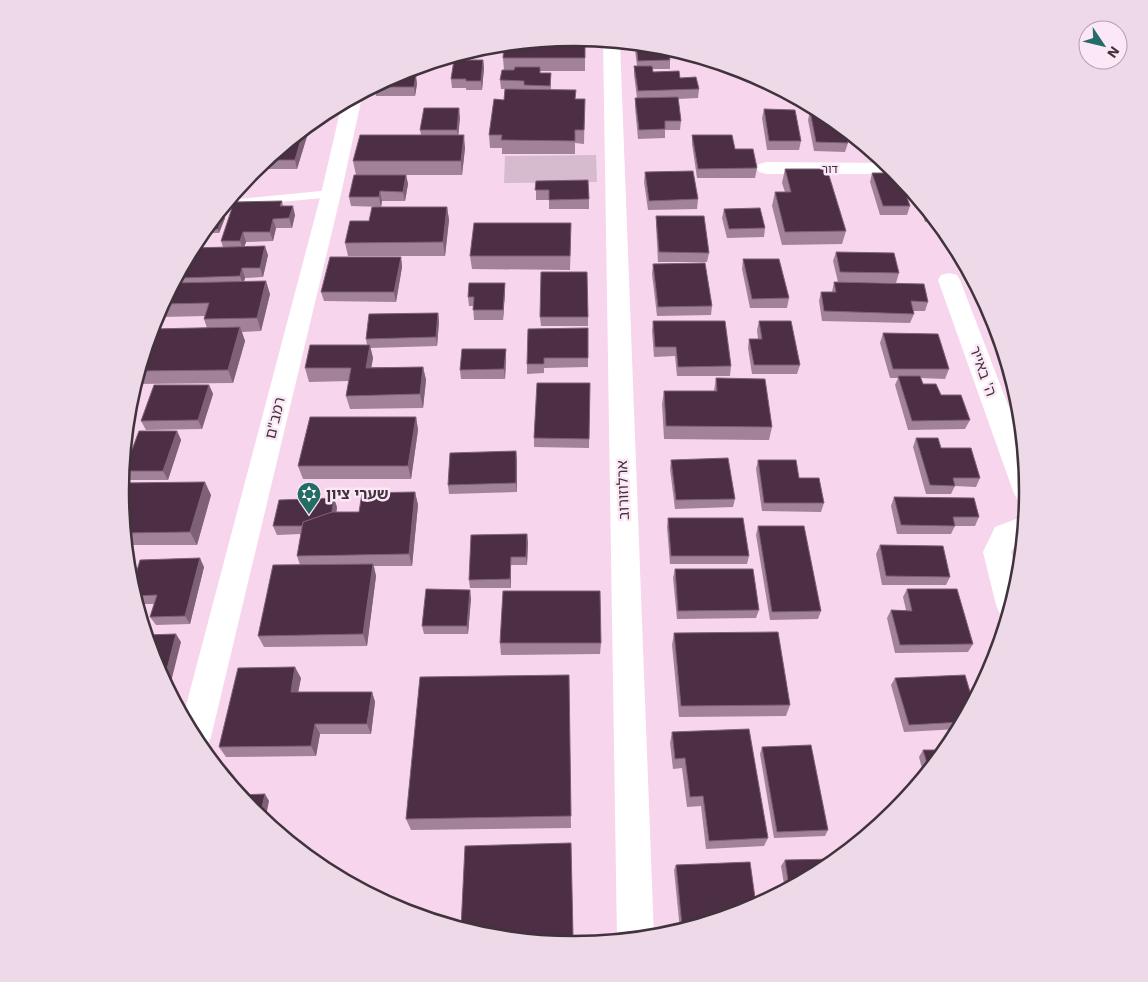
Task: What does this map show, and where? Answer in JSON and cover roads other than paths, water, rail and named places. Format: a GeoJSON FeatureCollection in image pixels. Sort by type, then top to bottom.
{"type":"FeatureCollection","features":[{"type":"Feature","properties":{"kind":"street","name":"ארלוזורוב"},"geometry":{"type":"LineString","coordinates":[[611,48],[635,932]]}},
{"type":"Feature","properties":{"kind":"street","name":"רמב\"ם"},"geometry":{"type":"LineString","coordinates":[[197,726],[331,194],[351,107]]}},
{"type":"Feature","properties":{"kind":"street","name":"דור"},"geometry":{"type":"LineString","coordinates":[[766,168],[879,169]]}},
{"type":"Feature","properties":{"kind":"street","name":"ה' באייר"},"geometry":{"type":"LineString","coordinates":[[949,280],[1018,465]]}},
{"type":"Feature","properties":{"kind":"street"},"geometry":{"type":"LineString","coordinates":[[1007,591],[997,552],[1005,535],[1017,530]]}},
{"type":"Feature","properties":{"kind":"lane"},"geometry":{"type":"LineString","coordinates":[[236,203],[331,194]]}},
{"type":"Feature","properties":{"kind":"place","name":"שערי ציון"},"geometry":{"type":"Point","coordinates":[309,515]}}]}
